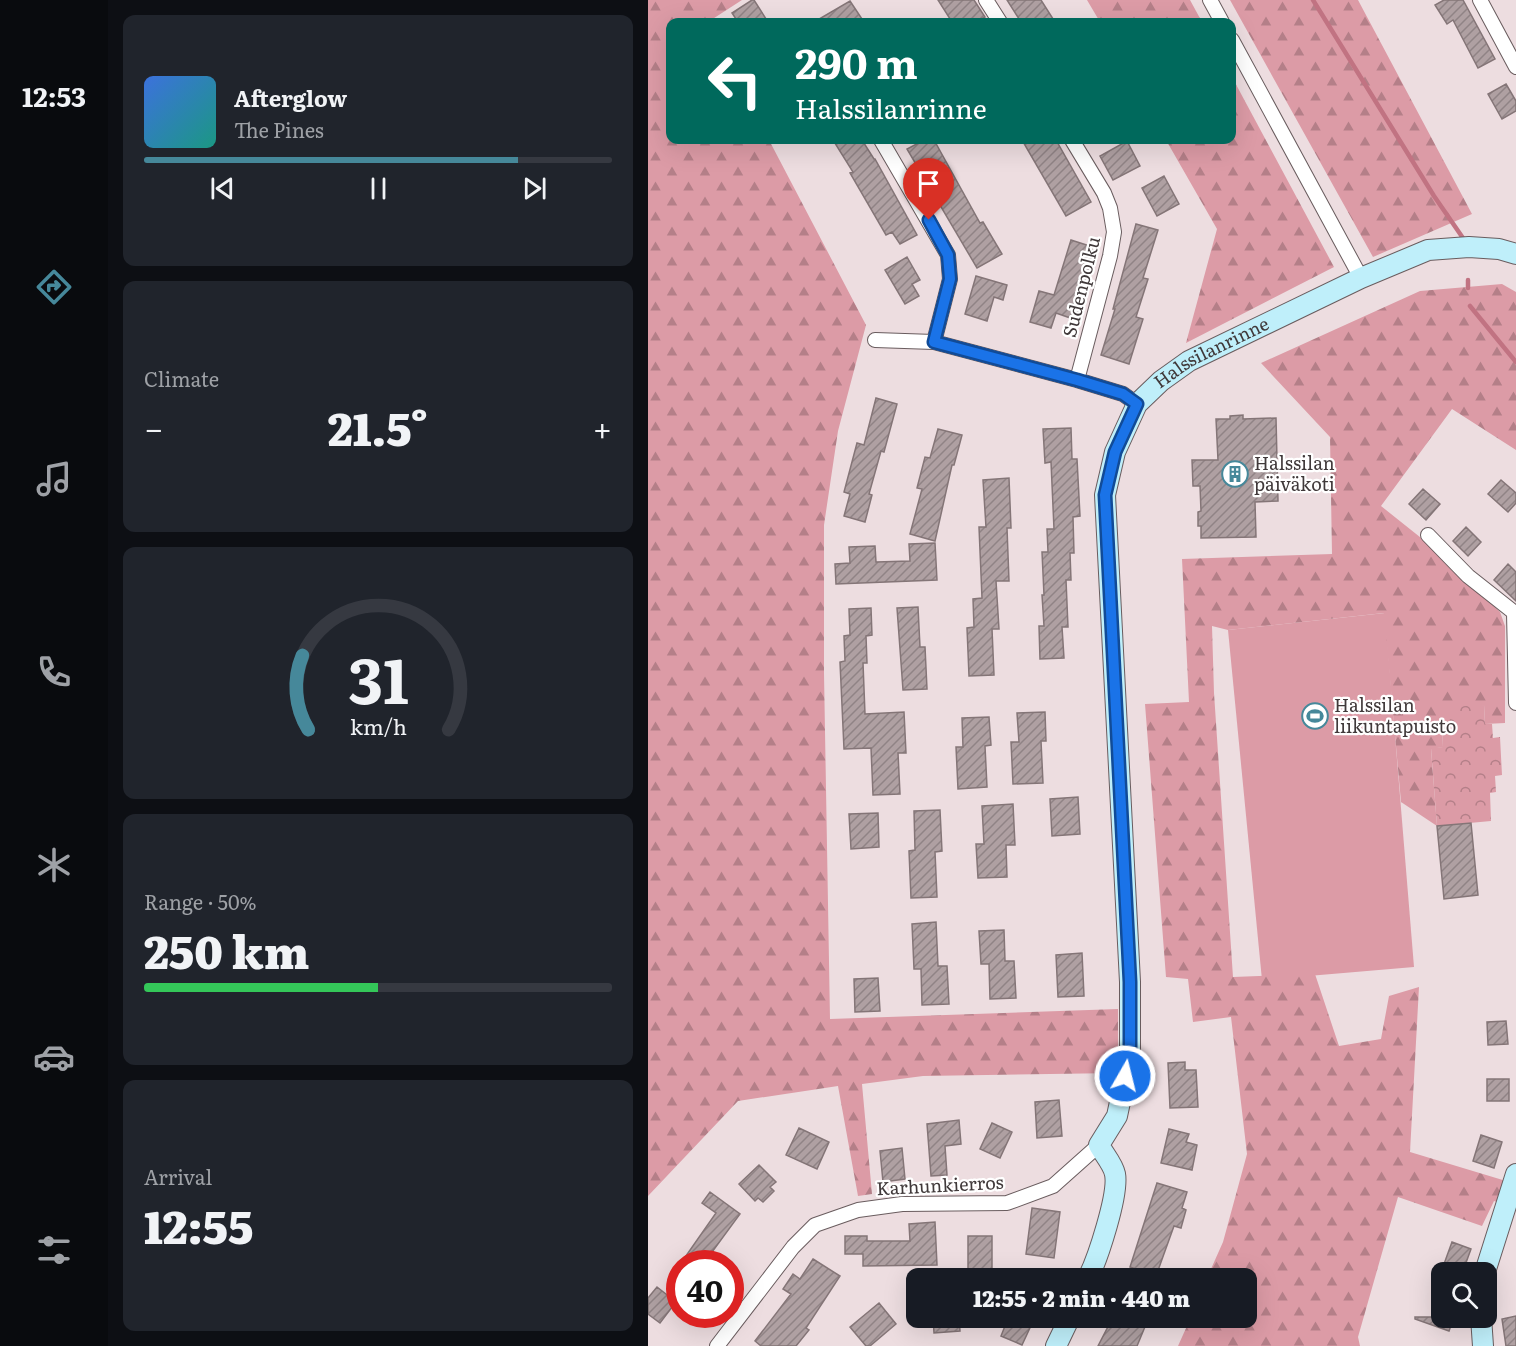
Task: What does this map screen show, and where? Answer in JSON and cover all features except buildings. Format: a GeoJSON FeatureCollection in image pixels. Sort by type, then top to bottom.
{"type":"FeatureCollection","features":[{"type":"Feature","properties":{"kind":"street"},"geometry":{"type":"LineString","coordinates":[[986,0],[997,18]]}},
{"type":"Feature","properties":{"kind":"street"},"geometry":{"type":"LineString","coordinates":[[1210,0],[1220,18]]}},
{"type":"Feature","properties":{"kind":"street"},"geometry":{"type":"LineString","coordinates":[[1480,0],[1516,67]]}},
{"type":"Feature","properties":{"kind":"street"},"geometry":{"type":"LineString","coordinates":[[1236,47],[1361,278]]}},
{"type":"Feature","properties":{"kind":"street"},"geometry":{"type":"LineString","coordinates":[[883,144],[948,255],[950,279],[934,342]]}},
{"type":"Feature","properties":{"kind":"street","name":"Sudenpolku"},"geometry":{"type":"LineString","coordinates":[[1074,144],[1104,193],[1110,208],[1114,232],[1110,256],[1077,380]]}},
{"type":"Feature","properties":{"kind":"street","name":"Halssilanrinne"},"geometry":{"type":"LineString","coordinates":[[1137,404],[1161,381],[1189,361],[1361,278],[1428,250],[1469,247],[1499,249],[1516,254]]}},
{"type":"Feature","properties":{"kind":"street"},"geometry":{"type":"LineString","coordinates":[[875,340],[934,342],[1123,394],[1137,404],[1115,452],[1105,495],[1130,982],[1130,1055],[1117,1116],[1099,1145],[1115,1174],[1113,1204],[1093,1268]]}},
{"type":"Feature","properties":{"kind":"street"},"geometry":{"type":"LineString","coordinates":[[1428,535],[1468,576],[1515,614],[1516,702]]}},
{"type":"Feature","properties":{"kind":"street","name":"Karhunkierros"},"geometry":{"type":"LineString","coordinates":[[717,1346],[793,1247],[815,1226],[858,1210],[902,1204],[1007,1203],[1053,1186],[1099,1145]]}},
{"type":"Feature","properties":{"kind":"street"},"geometry":{"type":"LineString","coordinates":[[1488,1262],[1516,1174]]}},
{"type":"Feature","properties":{"kind":"street"},"geometry":{"type":"LineString","coordinates":[[1056,1346],[1065,1328]]}},
{"type":"Feature","properties":{"kind":"street"},"geometry":{"type":"LineString","coordinates":[[1482,1328],[1483,1346]]}},
{"type":"Feature","properties":{"kind":"green space"},"geometry":{"type":"Polygon","coordinates":[[[648,0],[742,0],[714,18],[666,18],[666,144],[771,144],[866,325],[838,431],[824,525],[830,1019],[1118,1009],[1118,1073],[923,1076],[862,1084],[872,1194],[858,1196],[838,1086],[738,1101],[648,1196],[648,0]]]}},
{"type":"Feature","properties":{"kind":"green space"},"geometry":{"type":"Polygon","coordinates":[[[1087,0],[1190,0],[1200,18],[1098,18],[1087,0]]]}},
{"type":"Feature","properties":{"kind":"green space"},"geometry":{"type":"Polygon","coordinates":[[[1230,0],[1358,0],[1472,214],[1373,257],[1230,0]]]}},
{"type":"Feature","properties":{"kind":"green space"},"geometry":{"type":"Polygon","coordinates":[[[1236,84],[1334,267],[1186,343],[1217,229],[1168,144],[1236,144],[1236,84]]]}},
{"type":"Feature","properties":{"kind":"green space"},"geometry":{"type":"Polygon","coordinates":[[[1502,284],[1516,292],[1516,450],[1452,409],[1381,506],[1445,557],[1500,612],[1505,626],[1505,723],[1485,724],[1484,705],[1450,723],[1442,724],[1443,747],[1431,749],[1437,826],[1401,802],[1384,613],[1228,630],[1212,626],[1214,693],[1233,977],[1315,974],[1339,1046],[1381,1039],[1389,996],[1419,987],[1410,1152],[1516,1184],[1516,1209],[1494,1201],[1482,1226],[1398,1197],[1358,1337],[1360,1346],[1178,1346],[1186,1328],[1257,1328],[1257,1268],[1211,1268],[1223,1242],[1247,1154],[1231,1017],[1193,1022],[1188,979],[1166,977],[1145,704],[1189,702],[1182,559],[1332,554],[1330,437],[1261,363],[1420,291],[1502,284]]]}},
{"type":"Feature","properties":{"kind":"green space","name":"Halssilan liikuntapuisto"},"geometry":{"type":"Polygon","coordinates":[[[1385,613],[1414,967],[1262,980],[1228,630],[1385,613]]]}},
{"type":"Feature","properties":{"kind":"green space"},"geometry":{"type":"Polygon","coordinates":[[[1484,705],[1485,724],[1492,724],[1493,738],[1500,737],[1502,775],[1495,776],[1496,792],[1490,793],[1491,821],[1437,826],[1431,748],[1443,747],[1442,723],[1450,723],[1449,707],[1484,705]]]}},
{"type":"Feature","properties":{"kind":"waterway"},"geometry":{"type":"LineString","coordinates":[[1313,0],[1434,196],[1465,241]]}},
{"type":"Feature","properties":{"kind":"waterway"},"geometry":{"type":"LineString","coordinates":[[1468,280],[1468,288]]}},
{"type":"Feature","properties":{"kind":"waterway"},"geometry":{"type":"LineString","coordinates":[[1470,306],[1516,362]]}},
{"type":"Feature","properties":{"kind":"place","name":"Halssilan päiväkoti"},"geometry":{"type":"Point","coordinates":[1235,474]}},
{"type":"Feature","properties":{"kind":"place","name":"Halssilan liikuntapuisto"},"geometry":{"type":"Point","coordinates":[1315,716]}},
{"type":"Feature","properties":{"kind":"route"},"geometry":{"type":"LineString","coordinates":[[929,220],[948,255],[950,279],[934,342],[1123,394],[1137,404],[1115,452],[1105,495],[1130,982],[1130,1055],[1125,1076]]}}]}
